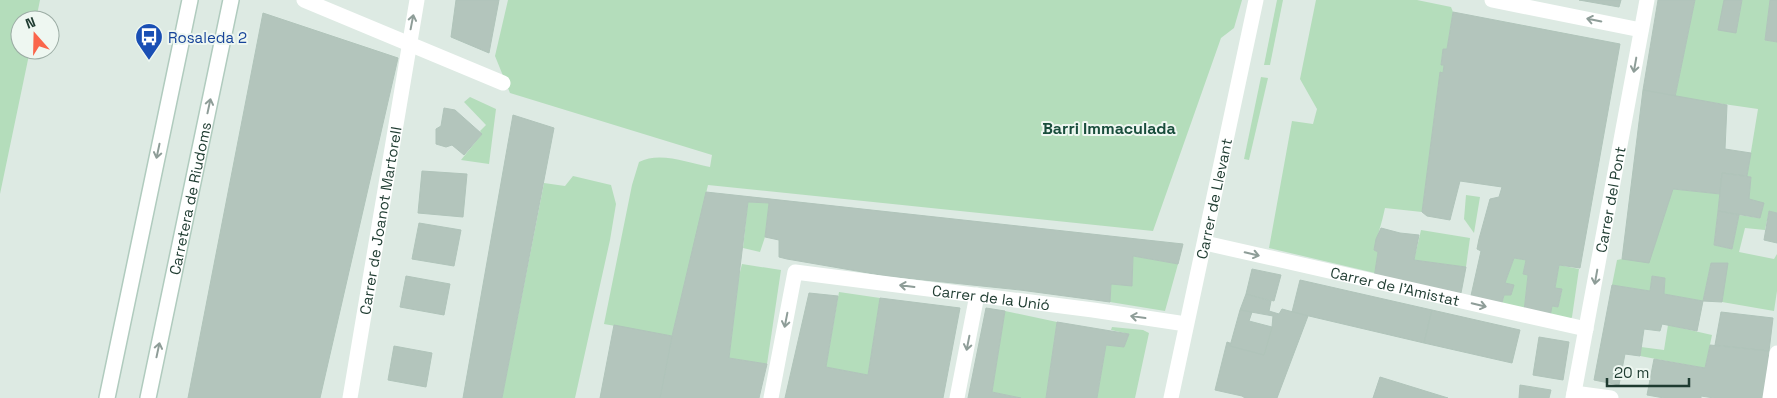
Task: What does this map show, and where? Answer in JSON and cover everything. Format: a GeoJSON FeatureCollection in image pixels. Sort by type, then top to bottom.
{"type":"FeatureCollection","features":[{"type":"Feature","properties":{"kind":"street"},"geometry":{"type":"LineString","coordinates":[[107,398],[190,0]]}},
{"type":"Feature","properties":{"kind":"street","name":"Carretera de Riudoms"},"geometry":{"type":"LineString","coordinates":[[148,398],[231,0]]}},
{"type":"Feature","properties":{"kind":"street"},"geometry":{"type":"LineString","coordinates":[[304,0],[503,83]]}},
{"type":"Feature","properties":{"kind":"street","name":"Carrer de Joanot Martorell"},"geometry":{"type":"LineString","coordinates":[[350,398],[408,44],[417,0]]}},
{"type":"Feature","properties":{"kind":"street","name":"Carrer de Llevant"},"geometry":{"type":"LineString","coordinates":[[1172,398],[1186,324],[1256,0]]}},
{"type":"Feature","properties":{"kind":"street"},"geometry":{"type":"LineString","coordinates":[[1492,0],[1641,30]]}},
{"type":"Feature","properties":{"kind":"street","name":"Carrer del Pont"},"geometry":{"type":"LineString","coordinates":[[1574,396],[1647,0]]}},
{"type":"Feature","properties":{"kind":"street","name":"Carrer de l'Amistat"},"geometry":{"type":"LineString","coordinates":[[1205,243],[1586,329]]}},
{"type":"Feature","properties":{"kind":"street","name":"Carrer de la Unió"},"geometry":{"type":"LineString","coordinates":[[771,398],[795,272],[1186,324]]}},
{"type":"Feature","properties":{"kind":"street"},"geometry":{"type":"LineString","coordinates":[[957,398],[978,295]]}},
{"type":"Feature","properties":{"kind":"street"},"geometry":{"type":"LineString","coordinates":[[1770,398],[1777,353]]}},
{"type":"Feature","properties":{"kind":"street"},"geometry":{"type":"LineString","coordinates":[[1574,396],[1611,398]]}},
{"type":"Feature","properties":{"kind":"green space"},"geometry":{"type":"Polygon","coordinates":[[[0,0],[40,0],[38,10],[10,10],[10,60],[28,60],[0,194],[0,0]]]}},
{"type":"Feature","properties":{"kind":"green space"},"geometry":{"type":"Polygon","coordinates":[[[508,0],[1242,0],[1234,28],[1221,38],[1153,231],[708,185],[672,336],[604,324],[632,185],[639,162],[647,159],[674,159],[710,167],[712,155],[510,93],[495,56],[508,0]]]}},
{"type":"Feature","properties":{"kind":"green space"},"geometry":{"type":"Polygon","coordinates":[[[1277,0],[1283,0],[1270,65],[1264,65],[1277,0]]]}},
{"type":"Feature","properties":{"kind":"green space"},"geometry":{"type":"Polygon","coordinates":[[[1316,0],[1417,0],[1451,7],[1453,12],[1447,49],[1443,50],[1441,64],[1444,65],[1443,73],[1440,73],[1422,212],[1385,208],[1374,250],[1378,252],[1375,273],[1269,248],[1292,121],[1313,124],[1317,109],[1300,79],[1316,0]]]}},
{"type":"Feature","properties":{"kind":"green space"},"geometry":{"type":"Polygon","coordinates":[[[1695,0],[1724,0],[1736,32],[1742,0],[1770,0],[1765,40],[1777,42],[1777,213],[1769,211],[1765,230],[1745,228],[1739,252],[1774,259],[1777,254],[1777,291],[1774,311],[1722,302],[1727,263],[1711,263],[1703,301],[1664,294],[1665,278],[1652,276],[1650,291],[1612,285],[1617,260],[1622,259],[1673,189],[1720,194],[1714,245],[1732,249],[1739,215],[1759,218],[1764,204],[1749,199],[1751,177],[1747,176],[1758,109],[1675,97],[1695,0]]]}},
{"type":"Feature","properties":{"kind":"green space"},"geometry":{"type":"Polygon","coordinates":[[[1261,77],[1268,78],[1249,160],[1244,159],[1261,77]]]}},
{"type":"Feature","properties":{"kind":"green space"},"geometry":{"type":"Polygon","coordinates":[[[470,97],[496,109],[489,164],[461,160],[482,134],[480,131],[486,125],[464,102],[470,97]]]}},
{"type":"Feature","properties":{"kind":"green space"},"geometry":{"type":"Polygon","coordinates":[[[573,176],[611,185],[616,204],[610,240],[575,398],[502,398],[544,183],[565,186],[573,176]]]}},
{"type":"Feature","properties":{"kind":"green space"},"geometry":{"type":"Polygon","coordinates":[[[1466,195],[1480,197],[1474,233],[1464,219],[1466,195]]]}},
{"type":"Feature","properties":{"kind":"green space"},"geometry":{"type":"Polygon","coordinates":[[[748,202],[769,203],[765,237],[760,252],[743,248],[748,202]]]}},
{"type":"Feature","properties":{"kind":"green space"},"geometry":{"type":"Polygon","coordinates":[[[1421,230],[1470,238],[1466,267],[1414,260],[1421,230]]]}},
{"type":"Feature","properties":{"kind":"green space"},"geometry":{"type":"Polygon","coordinates":[[[1133,256],[1178,264],[1165,311],[1110,302],[1111,284],[1132,285],[1133,256]]]}},
{"type":"Feature","properties":{"kind":"green space"},"geometry":{"type":"Polygon","coordinates":[[[1514,258],[1526,260],[1523,274],[1528,275],[1524,310],[1502,305],[1504,295],[1511,295],[1513,285],[1505,283],[1514,258]]]}},
{"type":"Feature","properties":{"kind":"green space"},"geometry":{"type":"Polygon","coordinates":[[[742,264],[781,270],[767,364],[729,358],[742,264]]]}},
{"type":"Feature","properties":{"kind":"green space"},"geometry":{"type":"Polygon","coordinates":[[[1559,265],[1579,269],[1570,320],[1550,314],[1552,306],[1558,307],[1562,290],[1555,288],[1559,265]]]}},
{"type":"Feature","properties":{"kind":"green space"},"geometry":{"type":"Polygon","coordinates":[[[839,292],[880,298],[868,375],[826,367],[839,292]]]}},
{"type":"Feature","properties":{"kind":"green space"},"geometry":{"type":"Polygon","coordinates":[[[1005,311],[1057,322],[1046,398],[1021,398],[992,392],[1005,311]]]}},
{"type":"Feature","properties":{"kind":"green space"},"geometry":{"type":"Polygon","coordinates":[[[1668,325],[1712,335],[1705,368],[1640,356],[1641,347],[1664,350],[1668,325]]]}},
{"type":"Feature","properties":{"kind":"green space"},"geometry":{"type":"Polygon","coordinates":[[[1112,327],[1143,330],[1149,333],[1135,398],[1097,398],[1106,345],[1124,347],[1129,334],[1111,330],[1112,327]]]}},
{"type":"Feature","properties":{"kind":"building"},"geometry":{"type":"Polygon","coordinates":[[[456,0],[499,0],[489,53],[451,37],[456,0]]]}},
{"type":"Feature","properties":{"kind":"building"},"geometry":{"type":"Polygon","coordinates":[[[1579,0],[1621,0],[1619,7],[1579,0]]]}},
{"type":"Feature","properties":{"kind":"building"},"geometry":{"type":"Polygon","coordinates":[[[1658,0],[1695,0],[1675,97],[1643,90],[1658,0]]]}},
{"type":"Feature","properties":{"kind":"building"},"geometry":{"type":"Polygon","coordinates":[[[1724,0],[1742,0],[1736,33],[1718,30],[1724,0]]]}},
{"type":"Feature","properties":{"kind":"building"},"geometry":{"type":"Polygon","coordinates":[[[1770,0],[1777,0],[1777,42],[1765,40],[1770,0]]]}},
{"type":"Feature","properties":{"kind":"building"},"geometry":{"type":"Polygon","coordinates":[[[1453,12],[1620,44],[1580,268],[1559,265],[1555,288],[1562,289],[1558,307],[1552,306],[1550,317],[1524,311],[1528,275],[1523,274],[1526,260],[1514,258],[1505,283],[1514,285],[1511,295],[1504,295],[1501,307],[1470,300],[1481,251],[1477,249],[1490,199],[1499,197],[1502,187],[1460,181],[1450,220],[1427,216],[1422,212],[1440,72],[1443,73],[1444,65],[1441,65],[1443,49],[1447,49],[1453,12]]]}},
{"type":"Feature","properties":{"kind":"building"},"geometry":{"type":"Polygon","coordinates":[[[263,13],[398,58],[320,398],[188,398],[263,13]]]}},
{"type":"Feature","properties":{"kind":"building"},"geometry":{"type":"Polygon","coordinates":[[[1643,90],[1727,105],[1725,149],[1751,153],[1747,176],[1722,173],[1720,194],[1673,189],[1649,263],[1622,259],[1643,90]]]}},
{"type":"Feature","properties":{"kind":"building"},"geometry":{"type":"Polygon","coordinates":[[[444,108],[455,110],[482,134],[464,155],[452,145],[446,147],[436,144],[436,129],[441,126],[444,108]]]}},
{"type":"Feature","properties":{"kind":"building"},"geometry":{"type":"Polygon","coordinates":[[[513,115],[554,128],[502,398],[463,398],[513,115]]]}},
{"type":"Feature","properties":{"kind":"building"},"geometry":{"type":"Polygon","coordinates":[[[422,171],[467,174],[463,217],[418,213],[422,171]]]}},
{"type":"Feature","properties":{"kind":"building"},"geometry":{"type":"Polygon","coordinates":[[[1722,173],[1751,177],[1749,199],[1764,203],[1760,218],[1718,211],[1722,173]]]}},
{"type":"Feature","properties":{"kind":"building"},"geometry":{"type":"Polygon","coordinates":[[[706,192],[1183,244],[1178,264],[1133,256],[1132,286],[1111,284],[1110,302],[1020,290],[886,276],[779,257],[779,240],[765,237],[769,203],[748,202],[729,358],[767,364],[759,398],[660,398],[672,336],[706,192]]]}},
{"type":"Feature","properties":{"kind":"building"},"geometry":{"type":"Polygon","coordinates":[[[1718,211],[1739,215],[1732,249],[1714,245],[1718,211]]]}},
{"type":"Feature","properties":{"kind":"building"},"geometry":{"type":"Polygon","coordinates":[[[1769,211],[1777,213],[1777,243],[1764,240],[1769,211]]]}},
{"type":"Feature","properties":{"kind":"building"},"geometry":{"type":"Polygon","coordinates":[[[419,223],[461,230],[454,266],[412,259],[419,223]]]}},
{"type":"Feature","properties":{"kind":"building"},"geometry":{"type":"Polygon","coordinates":[[[1381,228],[1419,235],[1414,260],[1466,267],[1461,293],[1374,278],[1378,252],[1374,250],[1381,228]]]}},
{"type":"Feature","properties":{"kind":"building"},"geometry":{"type":"Polygon","coordinates":[[[1711,263],[1728,263],[1722,302],[1703,301],[1711,263]]]}},
{"type":"Feature","properties":{"kind":"building"},"geometry":{"type":"Polygon","coordinates":[[[1252,269],[1281,275],[1274,301],[1246,294],[1252,269]]]}},
{"type":"Feature","properties":{"kind":"building"},"geometry":{"type":"Polygon","coordinates":[[[406,276],[450,284],[444,315],[400,307],[406,276]]]}},
{"type":"Feature","properties":{"kind":"building"},"geometry":{"type":"Polygon","coordinates":[[[1652,276],[1665,278],[1664,294],[1703,301],[1697,331],[1662,324],[1660,331],[1644,329],[1640,356],[1625,354],[1619,385],[1594,380],[1612,285],[1650,291],[1652,276]]]}},
{"type":"Feature","properties":{"kind":"building"},"geometry":{"type":"Polygon","coordinates":[[[1300,280],[1432,310],[1424,343],[1292,312],[1300,280]]]}},
{"type":"Feature","properties":{"kind":"building"},"geometry":{"type":"Polygon","coordinates":[[[809,293],[838,296],[826,367],[868,375],[880,298],[960,308],[943,398],[785,398],[809,293]]]}},
{"type":"Feature","properties":{"kind":"building"},"geometry":{"type":"Polygon","coordinates":[[[1246,294],[1271,301],[1269,311],[1279,314],[1282,309],[1308,316],[1277,398],[1245,398],[1215,390],[1227,342],[1264,355],[1273,316],[1240,310],[1246,294]]]}},
{"type":"Feature","properties":{"kind":"building"},"geometry":{"type":"Polygon","coordinates":[[[986,308],[1005,311],[992,392],[1021,398],[968,398],[986,308]]]}},
{"type":"Feature","properties":{"kind":"building"},"geometry":{"type":"Polygon","coordinates":[[[1240,310],[1252,312],[1249,321],[1272,327],[1264,355],[1230,346],[1240,310]]]}},
{"type":"Feature","properties":{"kind":"building"},"geometry":{"type":"Polygon","coordinates":[[[1432,310],[1520,330],[1512,363],[1424,343],[1432,310]]]}},
{"type":"Feature","properties":{"kind":"building"},"geometry":{"type":"Polygon","coordinates":[[[1721,312],[1773,318],[1769,351],[1715,345],[1721,312]]]}},
{"type":"Feature","properties":{"kind":"building"},"geometry":{"type":"Polygon","coordinates":[[[1057,322],[1129,334],[1124,347],[1106,345],[1097,398],[1046,398],[1057,322]]]}},
{"type":"Feature","properties":{"kind":"building"},"geometry":{"type":"Polygon","coordinates":[[[614,325],[672,336],[660,398],[600,398],[614,325]]]}},
{"type":"Feature","properties":{"kind":"building"},"geometry":{"type":"Polygon","coordinates":[[[1539,337],[1569,342],[1563,380],[1533,375],[1539,337]]]}},
{"type":"Feature","properties":{"kind":"building"},"geometry":{"type":"Polygon","coordinates":[[[1710,345],[1769,351],[1764,398],[1714,398],[1701,396],[1701,398],[1664,398],[1647,395],[1654,359],[1705,368],[1710,345]]]}},
{"type":"Feature","properties":{"kind":"building"},"geometry":{"type":"Polygon","coordinates":[[[394,346],[432,353],[426,387],[388,380],[394,346]]]}},
{"type":"Feature","properties":{"kind":"building"},"geometry":{"type":"Polygon","coordinates":[[[1380,377],[1448,398],[1373,398],[1380,377]]]}},
{"type":"Feature","properties":{"kind":"building"},"geometry":{"type":"Polygon","coordinates":[[[1520,385],[1551,390],[1549,398],[1519,398],[1520,385]]]}},
{"type":"Feature","properties":{"kind":"place","name":"Rosaleda 2"},"geometry":{"type":"Point","coordinates":[149,61]}},
{"type":"Feature","properties":{"kind":"district","name":"Barri Immaculada"},"geometry":{"type":"Point","coordinates":[1109,128]}}]}
